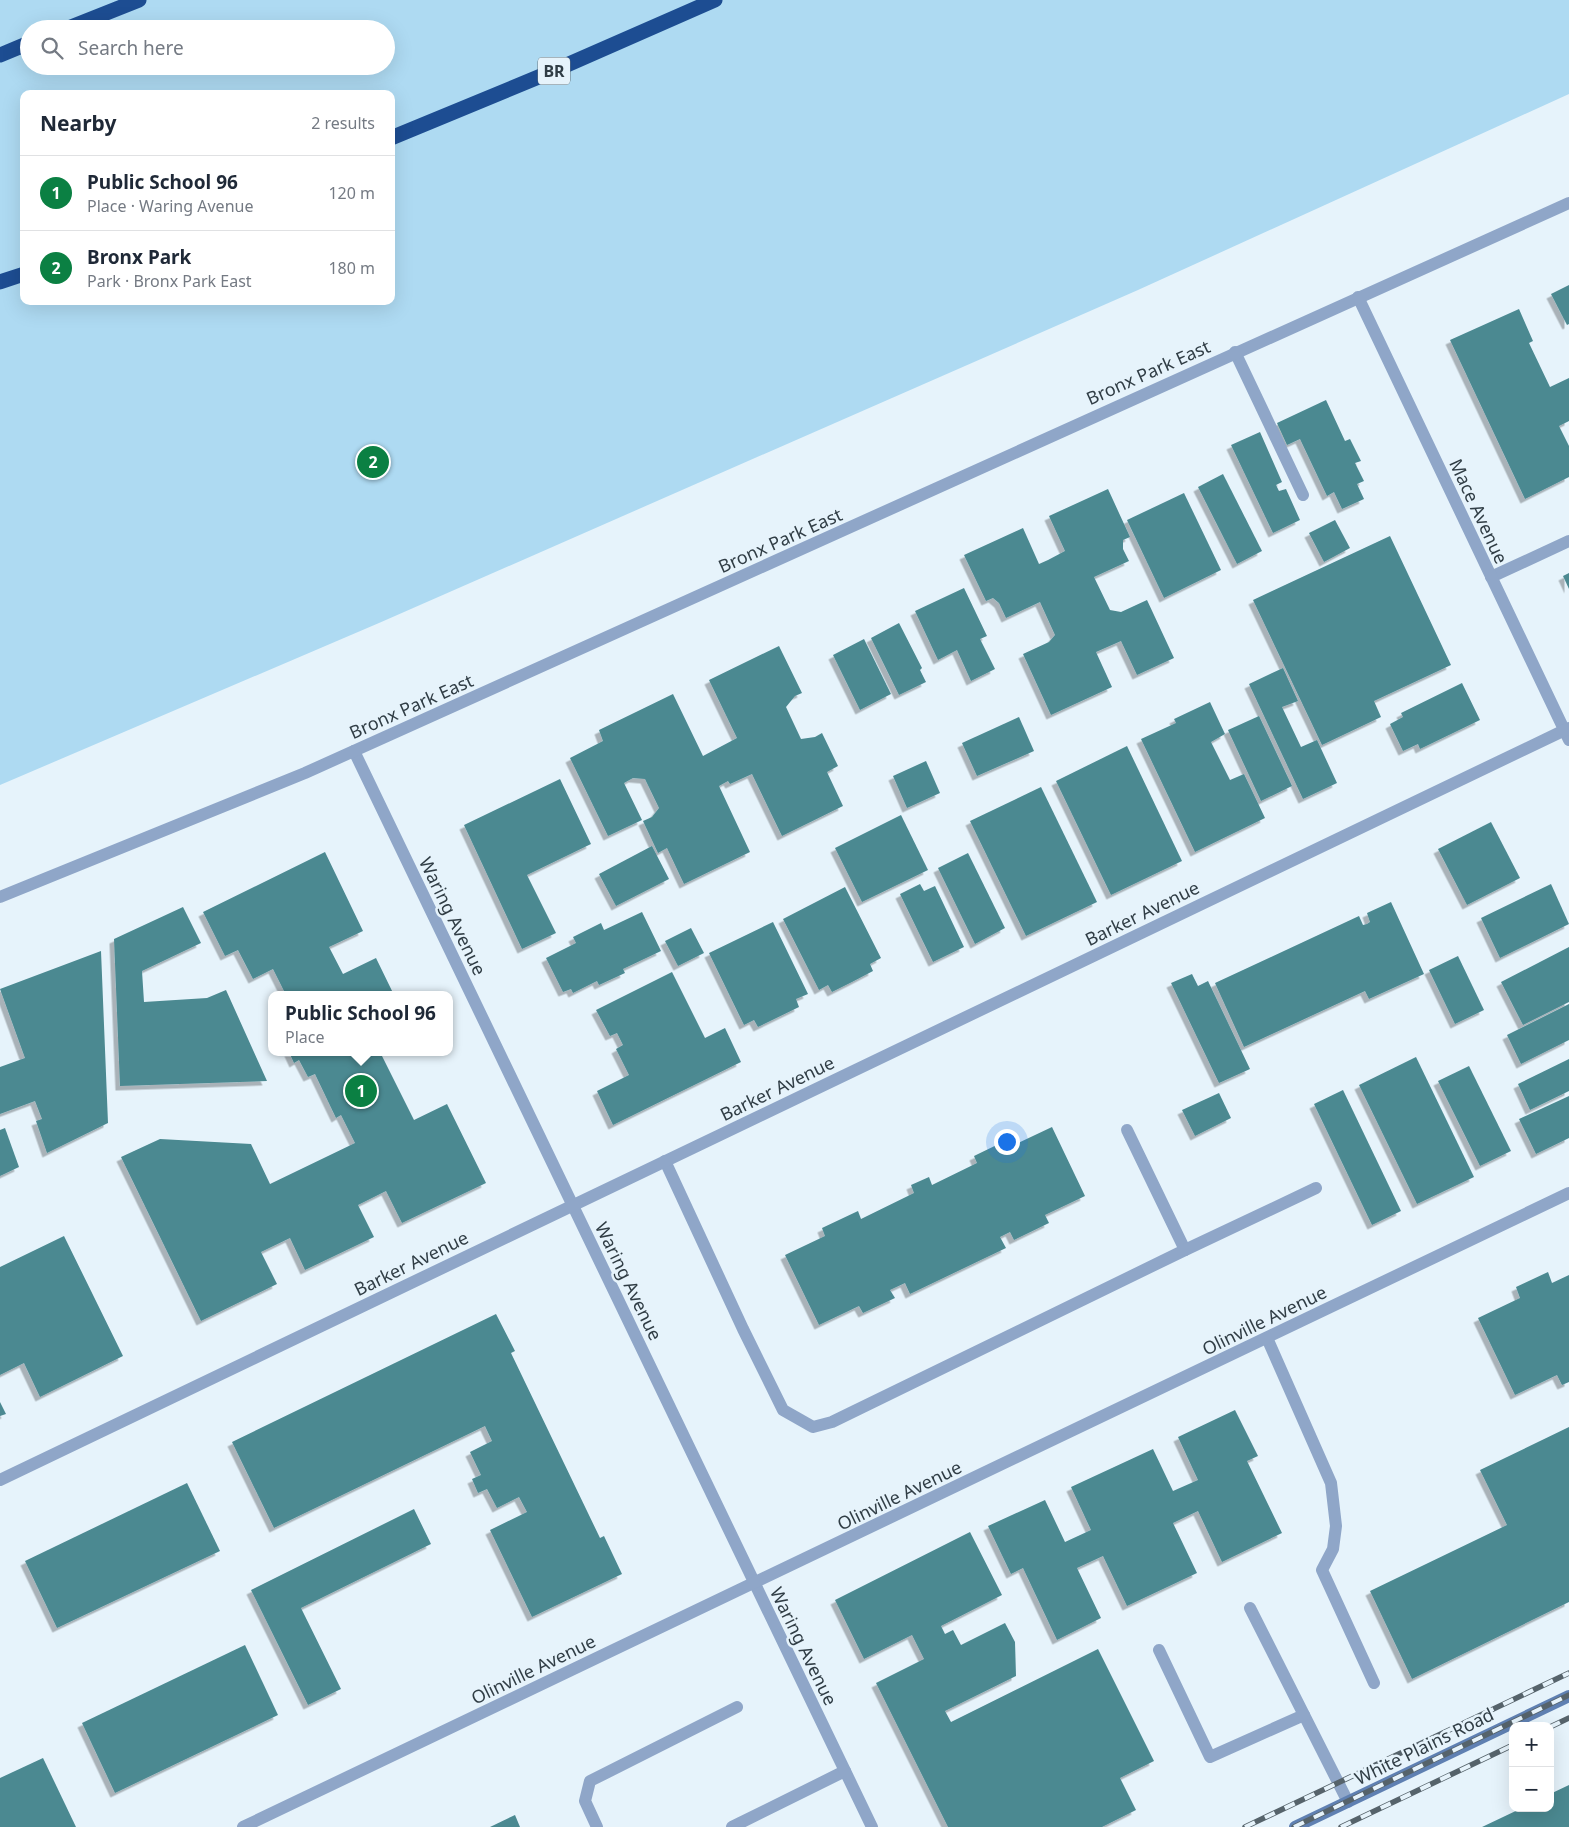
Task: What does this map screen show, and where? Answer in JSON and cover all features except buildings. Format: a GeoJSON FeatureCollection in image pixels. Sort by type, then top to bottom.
{"type":"FeatureCollection","features":[{"type":"Feature","properties":{"kind":"highway"},"geometry":{"type":"LineString","coordinates":[[89,20],[139,0]]}},
{"type":"Feature","properties":{"kind":"highway","name":"BR"},"geometry":{"type":"LineString","coordinates":[[395,136],[545,75],[715,0]]}},
{"type":"Feature","properties":{"kind":"highway"},"geometry":{"type":"LineString","coordinates":[[0,54],[20,46]]}},
{"type":"Feature","properties":{"kind":"highway"},"geometry":{"type":"LineString","coordinates":[[0,282],[20,275]]}},
{"type":"Feature","properties":{"kind":"main road","name":"White Plains Road"},"geometry":{"type":"LineString","coordinates":[[1295,1827],[1569,1696]]}},
{"type":"Feature","properties":{"kind":"street","name":"Bronx Park East"},"geometry":{"type":"LineString","coordinates":[[0,897],[305,773],[1569,203]]}},
{"type":"Feature","properties":{"kind":"street","name":"Mace Avenue"},"geometry":{"type":"LineString","coordinates":[[1358,297],[1491,577],[1568,733]]}},
{"type":"Feature","properties":{"kind":"street"},"geometry":{"type":"LineString","coordinates":[[1235,352],[1303,495]]}},
{"type":"Feature","properties":{"kind":"street"},"geometry":{"type":"LineString","coordinates":[[1491,577],[1569,541]]}},
{"type":"Feature","properties":{"kind":"street","name":"Barker Avenue"},"geometry":{"type":"LineString","coordinates":[[0,1480],[665,1160],[1568,733]]}},
{"type":"Feature","properties":{"kind":"street","name":"Waring Avenue"},"geometry":{"type":"LineString","coordinates":[[354,751],[872,1827]]}},
{"type":"Feature","properties":{"kind":"street"},"geometry":{"type":"LineString","coordinates":[[1127,1130],[1185,1250]]}},
{"type":"Feature","properties":{"kind":"street"},"geometry":{"type":"LineString","coordinates":[[665,1160],[783,1410],[813,1427],[832,1422],[1316,1188]]}},
{"type":"Feature","properties":{"kind":"street","name":"Olinville Avenue"},"geometry":{"type":"LineString","coordinates":[[243,1827],[1569,1193]]}},
{"type":"Feature","properties":{"kind":"street"},"geometry":{"type":"LineString","coordinates":[[1267,1338],[1331,1483],[1336,1526],[1333,1549],[1322,1570],[1374,1683]]}},
{"type":"Feature","properties":{"kind":"street"},"geometry":{"type":"LineString","coordinates":[[1250,1608],[1348,1802]]}},
{"type":"Feature","properties":{"kind":"street"},"geometry":{"type":"LineString","coordinates":[[1159,1650],[1210,1757],[1304,1715]]}},
{"type":"Feature","properties":{"kind":"street"},"geometry":{"type":"LineString","coordinates":[[597,1827],[585,1801],[590,1781],[737,1707]]}},
{"type":"Feature","properties":{"kind":"street"},"geometry":{"type":"LineString","coordinates":[[732,1827],[845,1771]]}},
{"type":"Feature","properties":{"kind":"shaded area"},"geometry":{"type":"Polygon","coordinates":[[[0,0],[1569,0],[1569,94],[1138,290],[379,623],[0,785],[0,0]]]}},
{"type":"Feature","properties":{"kind":"railway"},"geometry":{"type":"LineString","coordinates":[[1245,1827],[1569,1673]]}},
{"type":"Feature","properties":{"kind":"railway"},"geometry":{"type":"LineString","coordinates":[[1294,1827],[1569,1695]]}},
{"type":"Feature","properties":{"kind":"railway"},"geometry":{"type":"LineString","coordinates":[[1554,1725],[1569,1718]]}},
{"type":"Feature","properties":{"kind":"railway"},"geometry":{"type":"LineString","coordinates":[[1341,1827],[1509,1747]]}},
{"type":"Feature","properties":{"kind":"place","name":"Bronx Park"},"geometry":{"type":"Point","coordinates":[373,462]}},
{"type":"Feature","properties":{"kind":"place","name":"Public School 96"},"geometry":{"type":"Point","coordinates":[361,1091]}}]}
